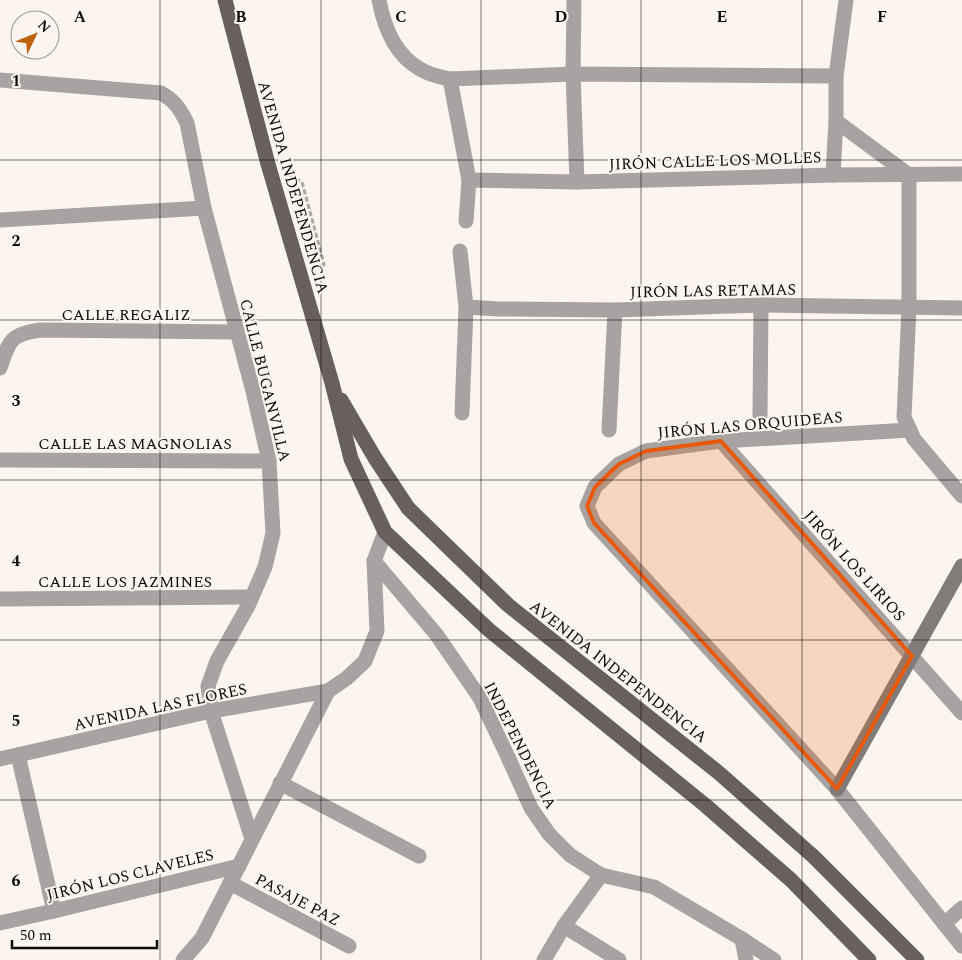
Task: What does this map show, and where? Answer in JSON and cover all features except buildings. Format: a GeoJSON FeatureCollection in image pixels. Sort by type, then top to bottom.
{"type":"FeatureCollection","features":[{"type":"Feature","properties":{"kind":"main road","name":"AVENIDA INDEPENDENCIA"},"geometry":{"type":"LineString","coordinates":[[225,0],[268,164],[332,383],[351,459],[385,532],[489,630],[705,805],[791,880],[869,960]]}},
{"type":"Feature","properties":{"kind":"main road","name":"AVENIDA INDEPENDENCIA"},"geometry":{"type":"LineString","coordinates":[[332,383],[375,458],[408,508],[508,605],[719,773],[806,850],[917,960]]}},
{"type":"Feature","properties":{"kind":"street"},"geometry":{"type":"LineString","coordinates":[[379,0],[381,12],[393,42],[400,52],[420,69],[433,75],[450,79],[573,74],[836,76]]}},
{"type":"Feature","properties":{"kind":"street"},"geometry":{"type":"LineString","coordinates":[[574,0],[573,74],[577,182]]}},
{"type":"Feature","properties":{"kind":"street"},"geometry":{"type":"LineString","coordinates":[[833,174],[836,76],[846,0]]}},
{"type":"Feature","properties":{"kind":"street"},"geometry":{"type":"LineString","coordinates":[[450,79],[469,180],[466,221]]}},
{"type":"Feature","properties":{"kind":"street","name":"CALLE BUGANVILLA"},"geometry":{"type":"LineString","coordinates":[[0,80],[161,93],[171,99],[181,111],[187,123],[204,208],[253,391],[269,461],[273,533],[264,567],[248,606],[217,661],[208,686],[210,711],[252,839]]}},
{"type":"Feature","properties":{"kind":"street"},"geometry":{"type":"LineString","coordinates":[[836,121],[909,174],[909,307],[904,417],[914,439],[962,496]]}},
{"type":"Feature","properties":{"kind":"street","name":"JIRÓN CALLE LOS MOLLES"},"geometry":{"type":"LineString","coordinates":[[469,180],[577,182],[833,174],[962,174]]}},
{"type":"Feature","properties":{"kind":"street"},"geometry":{"type":"LineString","coordinates":[[0,220],[204,208]]}},
{"type":"Feature","properties":{"kind":"street"},"geometry":{"type":"LineString","coordinates":[[460,251],[466,307],[462,413]]}},
{"type":"Feature","properties":{"kind":"street"},"geometry":{"type":"LineString","coordinates":[[760,416],[761,305]]}},
{"type":"Feature","properties":{"kind":"street","name":"JIRÓN LAS RETAMAS"},"geometry":{"type":"LineString","coordinates":[[466,307],[615,310],[761,305],[962,308]]}},
{"type":"Feature","properties":{"kind":"street"},"geometry":{"type":"LineString","coordinates":[[609,430],[615,310]]}},
{"type":"Feature","properties":{"kind":"street","name":"CALLE REGALIZ"},"geometry":{"type":"LineString","coordinates":[[0,368],[8,345],[15,337],[26,332],[41,330],[237,332]]}},
{"type":"Feature","properties":{"kind":"street","name":"JIRÓN LAS ORQUIDEAS"},"geometry":{"type":"LineString","coordinates":[[837,789],[594,523],[587,506],[595,487],[618,464],[646,451],[721,441],[910,430]]}},
{"type":"Feature","properties":{"kind":"street","name":"JIRÓN LOS LIRIOS"},"geometry":{"type":"LineString","coordinates":[[721,441],[962,713]]}},
{"type":"Feature","properties":{"kind":"street","name":"CALLE LAS MAGNOLIAS"},"geometry":{"type":"LineString","coordinates":[[0,460],[269,461]]}},
{"type":"Feature","properties":{"kind":"street"},"geometry":{"type":"LineString","coordinates":[[183,960],[202,938],[328,691],[347,678],[364,662],[377,632],[374,561],[385,532]]}},
{"type":"Feature","properties":{"kind":"street","name":"INDEPENDENCIA"},"geometry":{"type":"LineString","coordinates":[[374,561],[436,634],[480,698],[531,808],[548,834],[570,855],[601,875],[654,888],[742,939],[774,960]]}},
{"type":"Feature","properties":{"kind":"street"},"geometry":{"type":"LineString","coordinates":[[962,566],[837,789],[962,946]]}},
{"type":"Feature","properties":{"kind":"street","name":"CALLE LOS JAZMINES"},"geometry":{"type":"LineString","coordinates":[[0,599],[251,597]]}},
{"type":"Feature","properties":{"kind":"street","name":"AVENIDA LAS FLORES"},"geometry":{"type":"LineString","coordinates":[[0,758],[210,711],[328,691]]}},
{"type":"Feature","properties":{"kind":"street"},"geometry":{"type":"LineString","coordinates":[[18,755],[54,911]]}},
{"type":"Feature","properties":{"kind":"street"},"geometry":{"type":"LineString","coordinates":[[280,783],[419,856]]}},
{"type":"Feature","properties":{"kind":"street","name":"JIRÓN LOS CLAVELES"},"geometry":{"type":"LineString","coordinates":[[0,923],[239,866]]}},
{"type":"Feature","properties":{"kind":"street"},"geometry":{"type":"LineString","coordinates":[[544,960],[564,926],[601,875]]}},
{"type":"Feature","properties":{"kind":"street","name":"PASAJE PAZ"},"geometry":{"type":"LineString","coordinates":[[230,883],[349,946]]}},
{"type":"Feature","properties":{"kind":"street"},"geometry":{"type":"LineString","coordinates":[[944,924],[962,908]]}},
{"type":"Feature","properties":{"kind":"street"},"geometry":{"type":"LineString","coordinates":[[564,926],[619,960]]}},
{"type":"Feature","properties":{"kind":"street"},"geometry":{"type":"LineString","coordinates":[[742,939],[746,960]]}},
{"type":"Feature","properties":{"kind":"path"},"geometry":{"type":"LineString","coordinates":[[268,164],[302,182],[324,264],[309,306]]}},
{"type":"Feature","properties":{"kind":"highlighted area"},"geometry":{"type":"Polygon","coordinates":[[[721,441],[912,656],[837,789],[594,523],[587,506],[595,487],[619,464],[646,451],[721,441]]]}}]}
